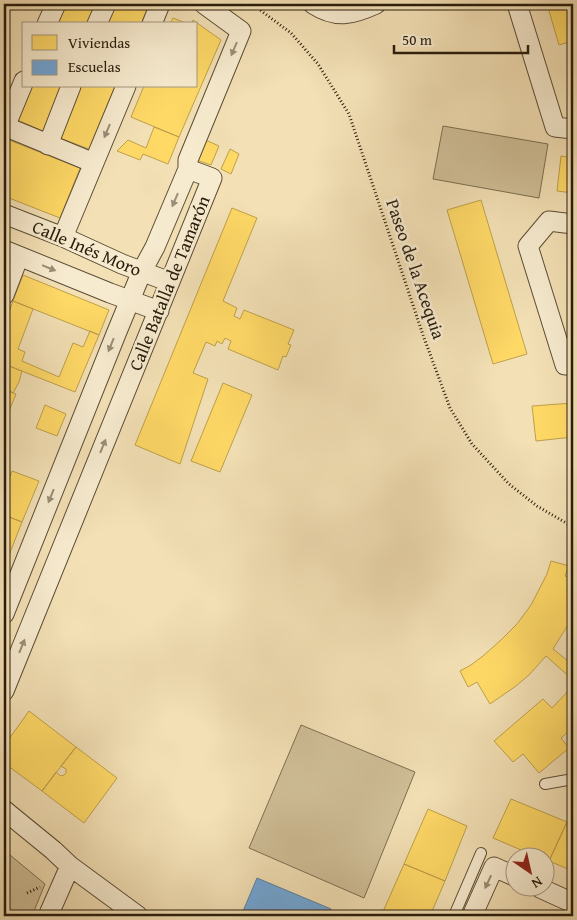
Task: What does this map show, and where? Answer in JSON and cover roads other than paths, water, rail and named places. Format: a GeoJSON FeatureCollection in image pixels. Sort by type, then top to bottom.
{"type":"FeatureCollection","features":[{"type":"Feature","properties":{"kind":"street"},"geometry":{"type":"LineString","coordinates":[[48,22],[56,4]]}},
{"type":"Feature","properties":{"kind":"street"},"geometry":{"type":"LineString","coordinates":[[99,22],[106,4]]}},
{"type":"Feature","properties":{"kind":"street"},"geometry":{"type":"LineString","coordinates":[[153,22],[160,4]]}},
{"type":"Feature","properties":{"kind":"street"},"geometry":{"type":"LineString","coordinates":[[188,169],[188,160],[242,31],[204,4]]}},
{"type":"Feature","properties":{"kind":"street"},"geometry":{"type":"LineString","coordinates":[[313,4],[335,14],[344,14],[376,4]]}},
{"type":"Feature","properties":{"kind":"street"},"geometry":{"type":"LineString","coordinates":[[517,4],[555,127],[573,130]]}},
{"type":"Feature","properties":{"kind":"street"},"geometry":{"type":"LineString","coordinates":[[22,86],[4,126],[94,163]]}},
{"type":"Feature","properties":{"kind":"street"},"geometry":{"type":"LineString","coordinates":[[48,145],[70,88]]}},
{"type":"Feature","properties":{"kind":"street"},"geometry":{"type":"LineString","coordinates":[[63,237],[125,88]]}},
{"type":"Feature","properties":{"kind":"street","name":"Calle Batalla de Tamarón"},"geometry":{"type":"LineString","coordinates":[[4,614],[130,300],[188,169],[212,178],[4,691]]}},
{"type":"Feature","properties":{"kind":"street","name":"Calle Inés Moro"},"geometry":{"type":"LineString","coordinates":[[4,214],[63,237],[122,264],[170,282]]}},
{"type":"Feature","properties":{"kind":"street"},"geometry":{"type":"LineString","coordinates":[[573,224],[549,221],[528,246],[565,365],[573,364]]}},
{"type":"Feature","properties":{"kind":"street"},"geometry":{"type":"LineString","coordinates":[[4,294],[11,253]]}},
{"type":"Feature","properties":{"kind":"street","name":"Calle Inés Moro"},"geometry":{"type":"LineString","coordinates":[[11,253],[159,311]]}},
{"type":"Feature","properties":{"kind":"street"},"geometry":{"type":"LineString","coordinates":[[4,810],[70,866],[138,916]]}},
{"type":"Feature","properties":{"kind":"street"},"geometry":{"type":"LineString","coordinates":[[48,916],[70,866]]}},
{"type":"Feature","properties":{"kind":"street"},"geometry":{"type":"LineString","coordinates":[[472,916],[494,867],[504,872]]}},
{"type":"Feature","properties":{"kind":"street"},"geometry":{"type":"LineString","coordinates":[[554,894],[573,903]]}},
{"type":"Feature","properties":{"kind":"lane"},"geometry":{"type":"LineString","coordinates":[[545,784],[573,779]]}},
{"type":"Feature","properties":{"kind":"lane"},"geometry":{"type":"LineString","coordinates":[[457,916],[456,911],[481,853]]}}]}
